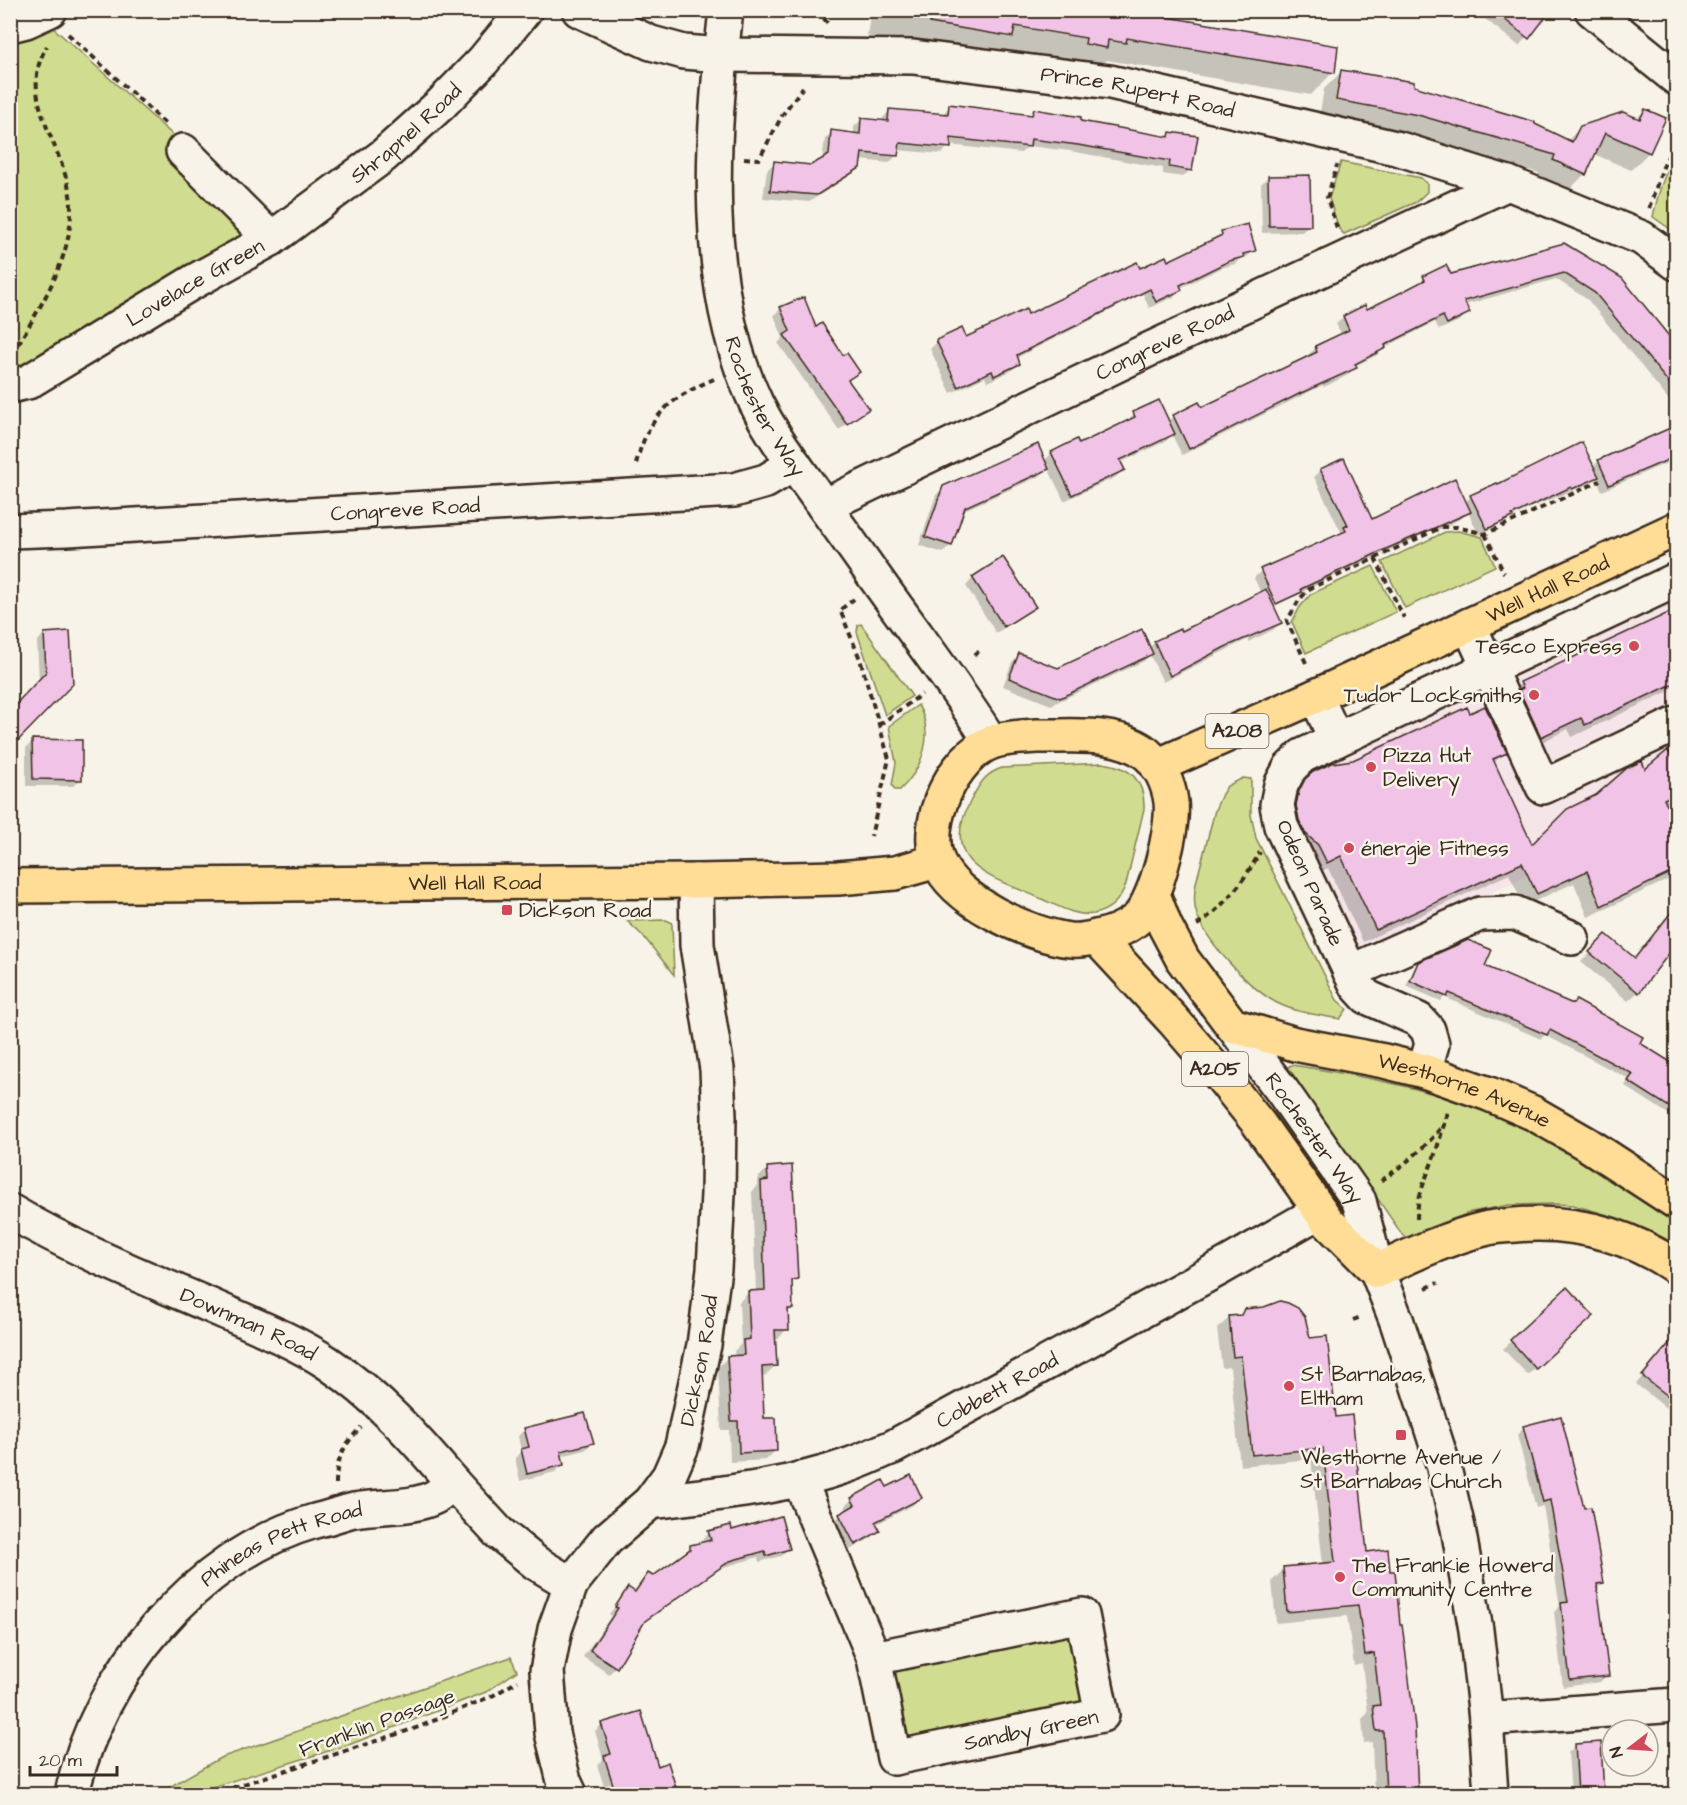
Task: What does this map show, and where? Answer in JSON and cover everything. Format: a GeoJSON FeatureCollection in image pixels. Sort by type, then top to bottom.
{"type":"FeatureCollection","features":[{"type":"Feature","properties":{"kind":"main road","name":"Well Hall Road"},"geometry":{"type":"LineString","coordinates":[[1157,766],[1316,696],[1677,529]]}},
{"type":"Feature","properties":{"kind":"main road"},"geometry":{"type":"LineString","coordinates":[[1036,736],[1111,738],[1132,745],[1147,754],[1157,766],[1166,781],[1171,801],[1171,822],[1153,894],[1137,919],[1119,931],[1096,938],[1071,940],[1013,923],[965,895],[950,881],[938,861],[934,838],[936,817],[950,780],[961,764],[991,742],[1036,736]]}},
{"type":"Feature","properties":{"kind":"main road","name":"Well Hall Road"},"geometry":{"type":"LineString","coordinates":[[10,886],[696,881],[871,876],[895,873],[938,861]]}},
{"type":"Feature","properties":{"kind":"main road","name":"Rochester Way"},"geometry":{"type":"LineString","coordinates":[[1153,894],[1165,926],[1183,960],[1232,1025]]}},
{"type":"Feature","properties":{"kind":"main road","name":"Rochester Way"},"geometry":{"type":"LineString","coordinates":[[1096,938],[1166,1012],[1215,1069],[1259,1124],[1328,1222],[1377,1271]]}},
{"type":"Feature","properties":{"kind":"main road","name":"Westhorne Avenue"},"geometry":{"type":"LineString","coordinates":[[1232,1025],[1295,1044],[1424,1071],[1489,1094],[1533,1113],[1587,1144],[1677,1202]]}},
{"type":"Feature","properties":{"kind":"main road"},"geometry":{"type":"LineString","coordinates":[[1377,1271],[1439,1243],[1486,1228],[1540,1223],[1585,1227],[1631,1241],[1677,1267]]}},
{"type":"Feature","properties":{"kind":"street","name":"Shrapnel Road"},"geometry":{"type":"LineString","coordinates":[[271,239],[383,156],[417,126],[483,61],[525,10]]}},
{"type":"Feature","properties":{"kind":"street","name":"Prince Rupert Road"},"geometry":{"type":"LineString","coordinates":[[579,10],[651,42],[684,52],[721,55],[913,57],[1110,82],[1400,149],[1508,183],[1642,238],[1677,263]]}},
{"type":"Feature","properties":{"kind":"street","name":"Rochester Way"},"geometry":{"type":"LineString","coordinates":[[726,10],[721,55],[716,157],[716,252],[723,299],[736,352],[757,404],[794,464],[964,698],[991,742]]}},
{"type":"Feature","properties":{"kind":"street"},"geometry":{"type":"LineString","coordinates":[[1592,10],[1677,78]]}},
{"type":"Feature","properties":{"kind":"street"},"geometry":{"type":"LineString","coordinates":[[10,24],[48,12]]}},
{"type":"Feature","properties":{"kind":"street","name":"Lovelace Green"},"geometry":{"type":"LineString","coordinates":[[10,386],[28,382],[183,288],[271,239],[183,152]]}},
{"type":"Feature","properties":{"kind":"street","name":"Congreve Road"},"geometry":{"type":"LineString","coordinates":[[824,506],[1149,350],[1508,183]]}},
{"type":"Feature","properties":{"kind":"street","name":"Congreve Road"},"geometry":{"type":"LineString","coordinates":[[10,531],[734,490],[766,481],[794,464]]}},
{"type":"Feature","properties":{"kind":"street","name":"Odeon Parade"},"geometry":{"type":"LineString","coordinates":[[1424,1071],[1432,1044],[1428,1030],[1419,1020],[1367,997],[1357,986],[1350,972],[1285,835],[1277,805],[1281,785],[1290,768],[1302,756],[1677,580]]}},
{"type":"Feature","properties":{"kind":"street"},"geometry":{"type":"LineString","coordinates":[[1469,625],[1543,787],[1677,724]]}},
{"type":"Feature","properties":{"kind":"street"},"geometry":{"type":"LineString","coordinates":[[1316,696],[1336,740]]}},
{"type":"Feature","properties":{"kind":"street","name":"Dickson Road"},"geometry":{"type":"LineString","coordinates":[[570,1794],[564,1781],[552,1733],[547,1671],[555,1629],[571,1584],[607,1539],[650,1502],[669,1476],[682,1446],[704,1345],[714,1269],[718,1194],[717,1081],[710,1021],[697,945],[696,881]]}},
{"type":"Feature","properties":{"kind":"street"},"geometry":{"type":"LineString","coordinates":[[1350,972],[1480,914],[1515,913],[1572,938]]}},
{"type":"Feature","properties":{"kind":"street","name":"Rochester Way"},"geometry":{"type":"LineString","coordinates":[[1232,1025],[1284,1092],[1359,1201],[1377,1271],[1418,1385],[1446,1475],[1458,1528],[1476,1630],[1486,1719],[1491,1794]]}},
{"type":"Feature","properties":{"kind":"street","name":"Cobbett Road"},"geometry":{"type":"LineString","coordinates":[[650,1502],[748,1490],[799,1479],[845,1466],[893,1447],[1191,1285],[1320,1211]]}},
{"type":"Feature","properties":{"kind":"street","name":"Downman Road"},"geometry":{"type":"LineString","coordinates":[[10,1212],[84,1252],[273,1332],[327,1363],[381,1405],[407,1429],[453,1483]]}},
{"type":"Feature","properties":{"kind":"street","name":"Sandby Green"},"geometry":{"type":"LineString","coordinates":[[799,1479],[874,1658],[894,1758],[1102,1715],[1082,1615],[874,1658]]}},
{"type":"Feature","properties":{"kind":"street"},"geometry":{"type":"LineString","coordinates":[[453,1483],[498,1532],[536,1563],[571,1584]]}},
{"type":"Feature","properties":{"kind":"street","name":"Phineas Pett Road"},"geometry":{"type":"LineString","coordinates":[[72,1794],[93,1730],[114,1685],[142,1644],[174,1609],[209,1578],[276,1535],[355,1510],[407,1504],[435,1497],[453,1483]]}},
{"type":"Feature","properties":{"kind":"street"},"geometry":{"type":"LineString","coordinates":[[1486,1719],[1677,1705]]}},
{"type":"Feature","properties":{"kind":"path"},"geometry":{"type":"LineString","coordinates":[[48,12],[180,136],[183,152]]}},
{"type":"Feature","properties":{"kind":"path"},"geometry":{"type":"LineString","coordinates":[[10,357],[56,275],[67,243],[70,216],[71,206],[65,172],[39,109],[35,85],[40,59],[46,47],[55,38],[48,12]]}},
{"type":"Feature","properties":{"kind":"path"},"geometry":{"type":"LineString","coordinates":[[716,157],[759,159],[783,114],[805,85],[808,56]]}},
{"type":"Feature","properties":{"kind":"path"},"geometry":{"type":"LineString","coordinates":[[1347,137],[1326,198],[1350,256]]}},
{"type":"Feature","properties":{"kind":"path"},"geometry":{"type":"LineString","coordinates":[[1642,238],[1656,184],[1677,140]]}},
{"type":"Feature","properties":{"kind":"path"},"geometry":{"type":"LineString","coordinates":[[636,496],[635,467],[640,447],[659,415],[679,396],[742,367]]}},
{"type":"Feature","properties":{"kind":"path"},"geometry":{"type":"LineString","coordinates":[[1306,663],[1287,621],[1299,600],[1310,589],[1442,527],[1457,527],[1485,534],[1600,481]]}},
{"type":"Feature","properties":{"kind":"path"},"geometry":{"type":"LineString","coordinates":[[1485,534],[1504,573]]}},
{"type":"Feature","properties":{"kind":"path"},"geometry":{"type":"LineString","coordinates":[[1375,558],[1404,618]]}},
{"type":"Feature","properties":{"kind":"path"},"geometry":{"type":"LineString","coordinates":[[871,836],[889,759],[860,659],[840,610],[877,580]]}},
{"type":"Feature","properties":{"kind":"path"},"geometry":{"type":"LineString","coordinates":[[974,655],[979,651]]}},
{"type":"Feature","properties":{"kind":"path"},"geometry":{"type":"LineString","coordinates":[[879,725],[923,693]]}},
{"type":"Feature","properties":{"kind":"path"},"geometry":{"type":"LineString","coordinates":[[1197,926],[1228,899],[1248,874],[1263,846]]}},
{"type":"Feature","properties":{"kind":"path"},"geometry":{"type":"LineString","coordinates":[[1357,1197],[1410,1161],[1430,1142],[1444,1123],[1437,1150],[1417,1202],[1419,1228]]}},
{"type":"Feature","properties":{"kind":"path"},"geometry":{"type":"LineString","coordinates":[[1426,1288],[1438,1283]]}},
{"type":"Feature","properties":{"kind":"path"},"geometry":{"type":"LineString","coordinates":[[1353,1320],[1362,1316]]}},
{"type":"Feature","properties":{"kind":"path"},"geometry":{"type":"LineString","coordinates":[[340,1514],[336,1481],[339,1456],[347,1442],[381,1405]]}},
{"type":"Feature","properties":{"kind":"path","name":"Franklin Passage"},"geometry":{"type":"LineString","coordinates":[[213,1794],[419,1727],[494,1695],[521,1679],[547,1671]]}},
{"type":"Feature","properties":{"kind":"shaded area"},"geometry":{"type":"Polygon","coordinates":[[[1676,601],[1676,807],[1369,950],[1347,943],[1287,816],[1288,792],[1323,755],[1676,601]]]}},
{"type":"Feature","properties":{"kind":"green space"},"geometry":{"type":"Polygon","coordinates":[[[49,24],[184,145],[244,221],[240,238],[23,369],[10,372],[10,38],[49,24]]]}},
{"type":"Feature","properties":{"kind":"green space"},"geometry":{"type":"Polygon","coordinates":[[[1676,152],[1676,233],[1653,217],[1662,183],[1676,152]]]}},
{"type":"Feature","properties":{"kind":"green space"},"geometry":{"type":"Polygon","coordinates":[[[1341,162],[1421,178],[1427,184],[1427,192],[1416,202],[1344,234],[1339,229],[1329,198],[1341,162]]]}},
{"type":"Feature","properties":{"kind":"green space"},"geometry":{"type":"Polygon","coordinates":[[[1458,531],[1482,537],[1495,566],[1405,608],[1382,562],[1445,532],[1458,531]]]}},
{"type":"Feature","properties":{"kind":"green space"},"geometry":{"type":"Polygon","coordinates":[[[1373,566],[1396,612],[1306,653],[1292,622],[1300,607],[1311,594],[1373,566]]]}},
{"type":"Feature","properties":{"kind":"green space"},"geometry":{"type":"Polygon","coordinates":[[[861,624],[912,696],[885,715],[857,632],[858,625],[861,624]]]}},
{"type":"Feature","properties":{"kind":"green space"},"geometry":{"type":"Polygon","coordinates":[[[918,705],[926,727],[924,750],[915,772],[900,790],[895,790],[892,785],[896,763],[889,726],[918,705]]]}},
{"type":"Feature","properties":{"kind":"green space"},"geometry":{"type":"Polygon","coordinates":[[[1102,763],[1121,767],[1134,776],[1139,782],[1144,799],[1144,809],[1126,884],[1121,895],[1110,907],[1094,914],[1079,914],[1065,909],[986,874],[973,865],[964,853],[960,839],[962,822],[977,789],[991,773],[1002,768],[1102,763]]]}},
{"type":"Feature","properties":{"kind":"green space"},"geometry":{"type":"Polygon","coordinates":[[[1243,778],[1251,779],[1251,815],[1256,838],[1337,1000],[1347,1009],[1340,1019],[1292,1009],[1266,996],[1231,965],[1211,939],[1197,915],[1194,899],[1196,883],[1215,810],[1227,786],[1243,778]]]}},
{"type":"Feature","properties":{"kind":"green space"},"geometry":{"type":"Polygon","coordinates":[[[666,920],[672,925],[674,975],[644,937],[627,921],[666,920]]]}},
{"type":"Feature","properties":{"kind":"green space"},"geometry":{"type":"Polygon","coordinates":[[[1292,1065],[1423,1091],[1499,1117],[1545,1139],[1590,1165],[1676,1220],[1676,1244],[1612,1216],[1573,1205],[1555,1204],[1509,1205],[1471,1212],[1408,1238],[1403,1236],[1289,1069],[1292,1065]]]}},
{"type":"Feature","properties":{"kind":"green space"},"geometry":{"type":"Polygon","coordinates":[[[1063,1630],[1074,1639],[1083,1698],[1075,1708],[912,1741],[900,1734],[888,1671],[1063,1630]]]}},
{"type":"Feature","properties":{"kind":"green space"},"geometry":{"type":"Polygon","coordinates":[[[511,1657],[517,1671],[486,1692],[351,1744],[190,1794],[157,1794],[220,1758],[511,1657]]]}},
{"type":"Feature","properties":{"kind":"building"},"geometry":{"type":"Polygon","coordinates":[[[931,10],[1065,10],[1102,17],[1103,10],[1126,10],[1338,46],[1335,73],[1127,38],[1126,43],[1108,40],[1107,48],[1085,44],[1086,38],[1015,26],[1013,37],[930,23],[931,10]]]}},
{"type":"Feature","properties":{"kind":"building"},"geometry":{"type":"Polygon","coordinates":[[[1493,10],[1551,10],[1529,39],[1493,10]]]}},
{"type":"Feature","properties":{"kind":"building"},"geometry":{"type":"Polygon","coordinates":[[[1341,70],[1414,82],[1414,86],[1535,122],[1572,142],[1580,126],[1623,112],[1640,119],[1645,109],[1666,118],[1650,153],[1605,133],[1586,175],[1553,160],[1555,155],[1418,115],[1336,100],[1341,70]]]}},
{"type":"Feature","properties":{"kind":"building"},"geometry":{"type":"Polygon","coordinates":[[[949,104],[1032,115],[1034,109],[1081,117],[1081,121],[1169,137],[1170,132],[1198,136],[1192,171],[1169,167],[1170,161],[1078,145],[1031,139],[1030,147],[951,138],[951,148],[900,143],[898,156],[862,153],[860,168],[817,195],[770,191],[774,161],[811,165],[829,155],[831,130],[860,134],[861,118],[888,121],[889,109],[948,114],[949,104]]]}},
{"type":"Feature","properties":{"kind":"building"},"geometry":{"type":"Polygon","coordinates":[[[1310,175],[1311,226],[1269,226],[1268,176],[1310,175]]]}},
{"type":"Feature","properties":{"kind":"building"},"geometry":{"type":"Polygon","coordinates":[[[1248,224],[1256,251],[1243,254],[1244,257],[1229,261],[1180,285],[1182,290],[1156,302],[1150,289],[1017,355],[1020,364],[994,376],[992,371],[958,387],[936,340],[962,328],[966,337],[1026,309],[1028,314],[1137,262],[1140,268],[1166,256],[1168,261],[1222,235],[1221,231],[1248,224]]]}},
{"type":"Feature","properties":{"kind":"building"},"geometry":{"type":"Polygon","coordinates":[[[1564,243],[1622,278],[1677,346],[1677,393],[1595,293],[1564,273],[1464,301],[1470,313],[1447,324],[1443,316],[1385,345],[1386,348],[1355,364],[1357,368],[1301,393],[1189,449],[1173,415],[1199,402],[1202,407],[1317,352],[1315,346],[1349,330],[1343,316],[1365,305],[1367,309],[1396,295],[1425,280],[1423,276],[1446,265],[1451,274],[1564,243]]]}},
{"type":"Feature","properties":{"kind":"building"},"geometry":{"type":"Polygon","coordinates":[[[804,297],[816,327],[822,323],[843,355],[847,353],[860,372],[848,380],[869,409],[847,424],[784,335],[790,331],[780,307],[804,297]]]}},
{"type":"Feature","properties":{"kind":"building"},"geometry":{"type":"Polygon","coordinates":[[[1159,400],[1175,434],[1120,460],[1125,470],[1072,495],[1051,452],[1077,439],[1079,444],[1135,417],[1133,412],[1159,400]]]}},
{"type":"Feature","properties":{"kind":"building"},"geometry":{"type":"Polygon","coordinates":[[[1677,425],[1677,456],[1609,485],[1598,460],[1677,425]]]}},
{"type":"Feature","properties":{"kind":"building"},"geometry":{"type":"Polygon","coordinates":[[[1582,442],[1599,477],[1572,489],[1571,487],[1487,529],[1470,495],[1498,484],[1582,442]]]}},
{"type":"Feature","properties":{"kind":"building"},"geometry":{"type":"Polygon","coordinates":[[[1038,444],[1049,469],[965,507],[952,546],[925,537],[943,486],[1038,444]]]}},
{"type":"Feature","properties":{"kind":"building"},"geometry":{"type":"Polygon","coordinates":[[[1344,458],[1372,519],[1455,478],[1471,512],[1301,589],[1302,592],[1276,604],[1260,569],[1346,531],[1344,527],[1348,525],[1320,469],[1344,458]]]}},
{"type":"Feature","properties":{"kind":"building"},"geometry":{"type":"Polygon","coordinates":[[[1003,557],[1036,607],[1004,627],[972,577],[1003,557]]]}},
{"type":"Feature","properties":{"kind":"building"},"geometry":{"type":"Polygon","coordinates":[[[1266,589],[1282,623],[1225,647],[1170,676],[1154,641],[1180,629],[1182,631],[1266,589]]]}},
{"type":"Feature","properties":{"kind":"building"},"geometry":{"type":"Polygon","coordinates":[[[1677,609],[1677,682],[1585,725],[1581,718],[1541,737],[1519,690],[1523,688],[1520,682],[1677,609]]]}},
{"type":"Feature","properties":{"kind":"building"},"geometry":{"type":"Polygon","coordinates":[[[1142,629],[1153,654],[1060,698],[1009,678],[1019,653],[1058,668],[1142,629]]]}},
{"type":"Feature","properties":{"kind":"building"},"geometry":{"type":"Polygon","coordinates":[[[70,631],[73,684],[10,749],[10,710],[46,672],[44,633],[70,631]]]}},
{"type":"Feature","properties":{"kind":"building"},"geometry":{"type":"Polygon","coordinates":[[[1485,706],[1507,753],[1493,759],[1532,844],[1567,809],[1596,795],[1627,768],[1642,761],[1645,769],[1668,750],[1677,769],[1677,793],[1664,799],[1677,826],[1677,870],[1601,906],[1587,871],[1537,894],[1522,863],[1376,930],[1341,856],[1327,863],[1318,845],[1305,833],[1296,805],[1299,791],[1305,779],[1313,772],[1332,763],[1353,760],[1467,707],[1470,713],[1485,706]]]}},
{"type":"Feature","properties":{"kind":"building"},"geometry":{"type":"Polygon","coordinates":[[[32,739],[82,740],[82,780],[33,779],[32,739]]]}},
{"type":"Feature","properties":{"kind":"building"},"geometry":{"type":"Polygon","coordinates":[[[1677,905],[1677,943],[1639,993],[1589,952],[1606,934],[1635,958],[1677,905]]]}},
{"type":"Feature","properties":{"kind":"building"},"geometry":{"type":"Polygon","coordinates":[[[1468,940],[1492,950],[1485,966],[1573,1004],[1576,1000],[1643,1037],[1640,1043],[1677,1066],[1677,1112],[1628,1081],[1633,1074],[1550,1030],[1547,1035],[1449,993],[1447,997],[1410,981],[1418,962],[1468,940]]]}},
{"type":"Feature","properties":{"kind":"building"},"geometry":{"type":"Polygon","coordinates":[[[792,1165],[798,1279],[792,1280],[793,1309],[788,1309],[789,1330],[775,1330],[777,1366],[762,1367],[764,1418],[776,1418],[777,1451],[739,1453],[738,1421],[731,1421],[727,1356],[744,1355],[743,1340],[750,1339],[748,1291],[765,1290],[761,1181],[768,1180],[767,1167],[792,1165]]]}},
{"type":"Feature","properties":{"kind":"building"},"geometry":{"type":"Polygon","coordinates":[[[1567,1287],[1594,1316],[1536,1369],[1510,1340],[1567,1287]]]}},
{"type":"Feature","properties":{"kind":"building"},"geometry":{"type":"Polygon","coordinates":[[[1280,1301],[1298,1308],[1305,1317],[1310,1338],[1327,1336],[1336,1417],[1352,1415],[1367,1552],[1388,1549],[1390,1571],[1395,1571],[1415,1727],[1418,1794],[1386,1794],[1383,1731],[1376,1731],[1373,1706],[1380,1705],[1374,1653],[1365,1655],[1358,1605],[1287,1612],[1283,1567],[1335,1562],[1323,1448],[1252,1455],[1241,1356],[1233,1357],[1229,1316],[1241,1315],[1244,1309],[1264,1307],[1280,1301]]]}},
{"type":"Feature","properties":{"kind":"building"},"geometry":{"type":"Polygon","coordinates":[[[1677,1334],[1677,1403],[1642,1376],[1677,1334]]]}},
{"type":"Feature","properties":{"kind":"building"},"geometry":{"type":"Polygon","coordinates":[[[585,1413],[594,1443],[561,1451],[564,1465],[527,1474],[521,1449],[529,1447],[524,1428],[585,1413]]]}},
{"type":"Feature","properties":{"kind":"building"},"geometry":{"type":"Polygon","coordinates":[[[1561,1416],[1584,1508],[1591,1507],[1604,1583],[1597,1584],[1609,1676],[1570,1680],[1561,1603],[1568,1602],[1550,1500],[1543,1502],[1523,1426],[1561,1416]]]}},
{"type":"Feature","properties":{"kind":"building"},"geometry":{"type":"Polygon","coordinates":[[[911,1475],[922,1498],[875,1522],[880,1531],[855,1545],[839,1514],[855,1505],[851,1498],[883,1480],[887,1487],[911,1475]]]}},
{"type":"Feature","properties":{"kind":"building"},"geometry":{"type":"Polygon","coordinates":[[[781,1516],[790,1549],[766,1556],[765,1551],[730,1561],[645,1621],[617,1668],[590,1650],[618,1608],[615,1607],[628,1587],[635,1592],[648,1573],[653,1576],[690,1549],[690,1545],[711,1540],[708,1531],[731,1525],[732,1530],[781,1516]]]}},
{"type":"Feature","properties":{"kind":"building"},"geometry":{"type":"Polygon","coordinates":[[[641,1711],[658,1766],[668,1762],[678,1794],[616,1794],[604,1756],[611,1754],[601,1723],[641,1711]]]}},
{"type":"Feature","properties":{"kind":"building"},"geometry":{"type":"Polygon","coordinates":[[[1600,1742],[1600,1778],[1603,1778],[1604,1794],[1578,1794],[1575,1744],[1600,1742]]]}},
{"type":"Feature","properties":{"kind":"place","name":"Tesco Express"},"geometry":{"type":"Point","coordinates":[1634,646]}},
{"type":"Feature","properties":{"kind":"place","name":"Tudor Locksmiths"},"geometry":{"type":"Point","coordinates":[1534,695]}},
{"type":"Feature","properties":{"kind":"place","name":"Pizza Hut Delivery"},"geometry":{"type":"Point","coordinates":[1371,767]}},
{"type":"Feature","properties":{"kind":"place","name":"énergie Fitness"},"geometry":{"type":"Point","coordinates":[1349,848]}},
{"type":"Feature","properties":{"kind":"place","name":"Dickson Road"},"geometry":{"type":"Point","coordinates":[507,910]}},
{"type":"Feature","properties":{"kind":"place","name":"St Barnabas, Eltham"},"geometry":{"type":"Point","coordinates":[1289,1386]}},
{"type":"Feature","properties":{"kind":"place","name":"Westhorne Avenue / St Barnabas Church"},"geometry":{"type":"Point","coordinates":[1401,1435]}},
{"type":"Feature","properties":{"kind":"place","name":"The Frankie Howerd Community Centre"},"geometry":{"type":"Point","coordinates":[1340,1577]}}]}
